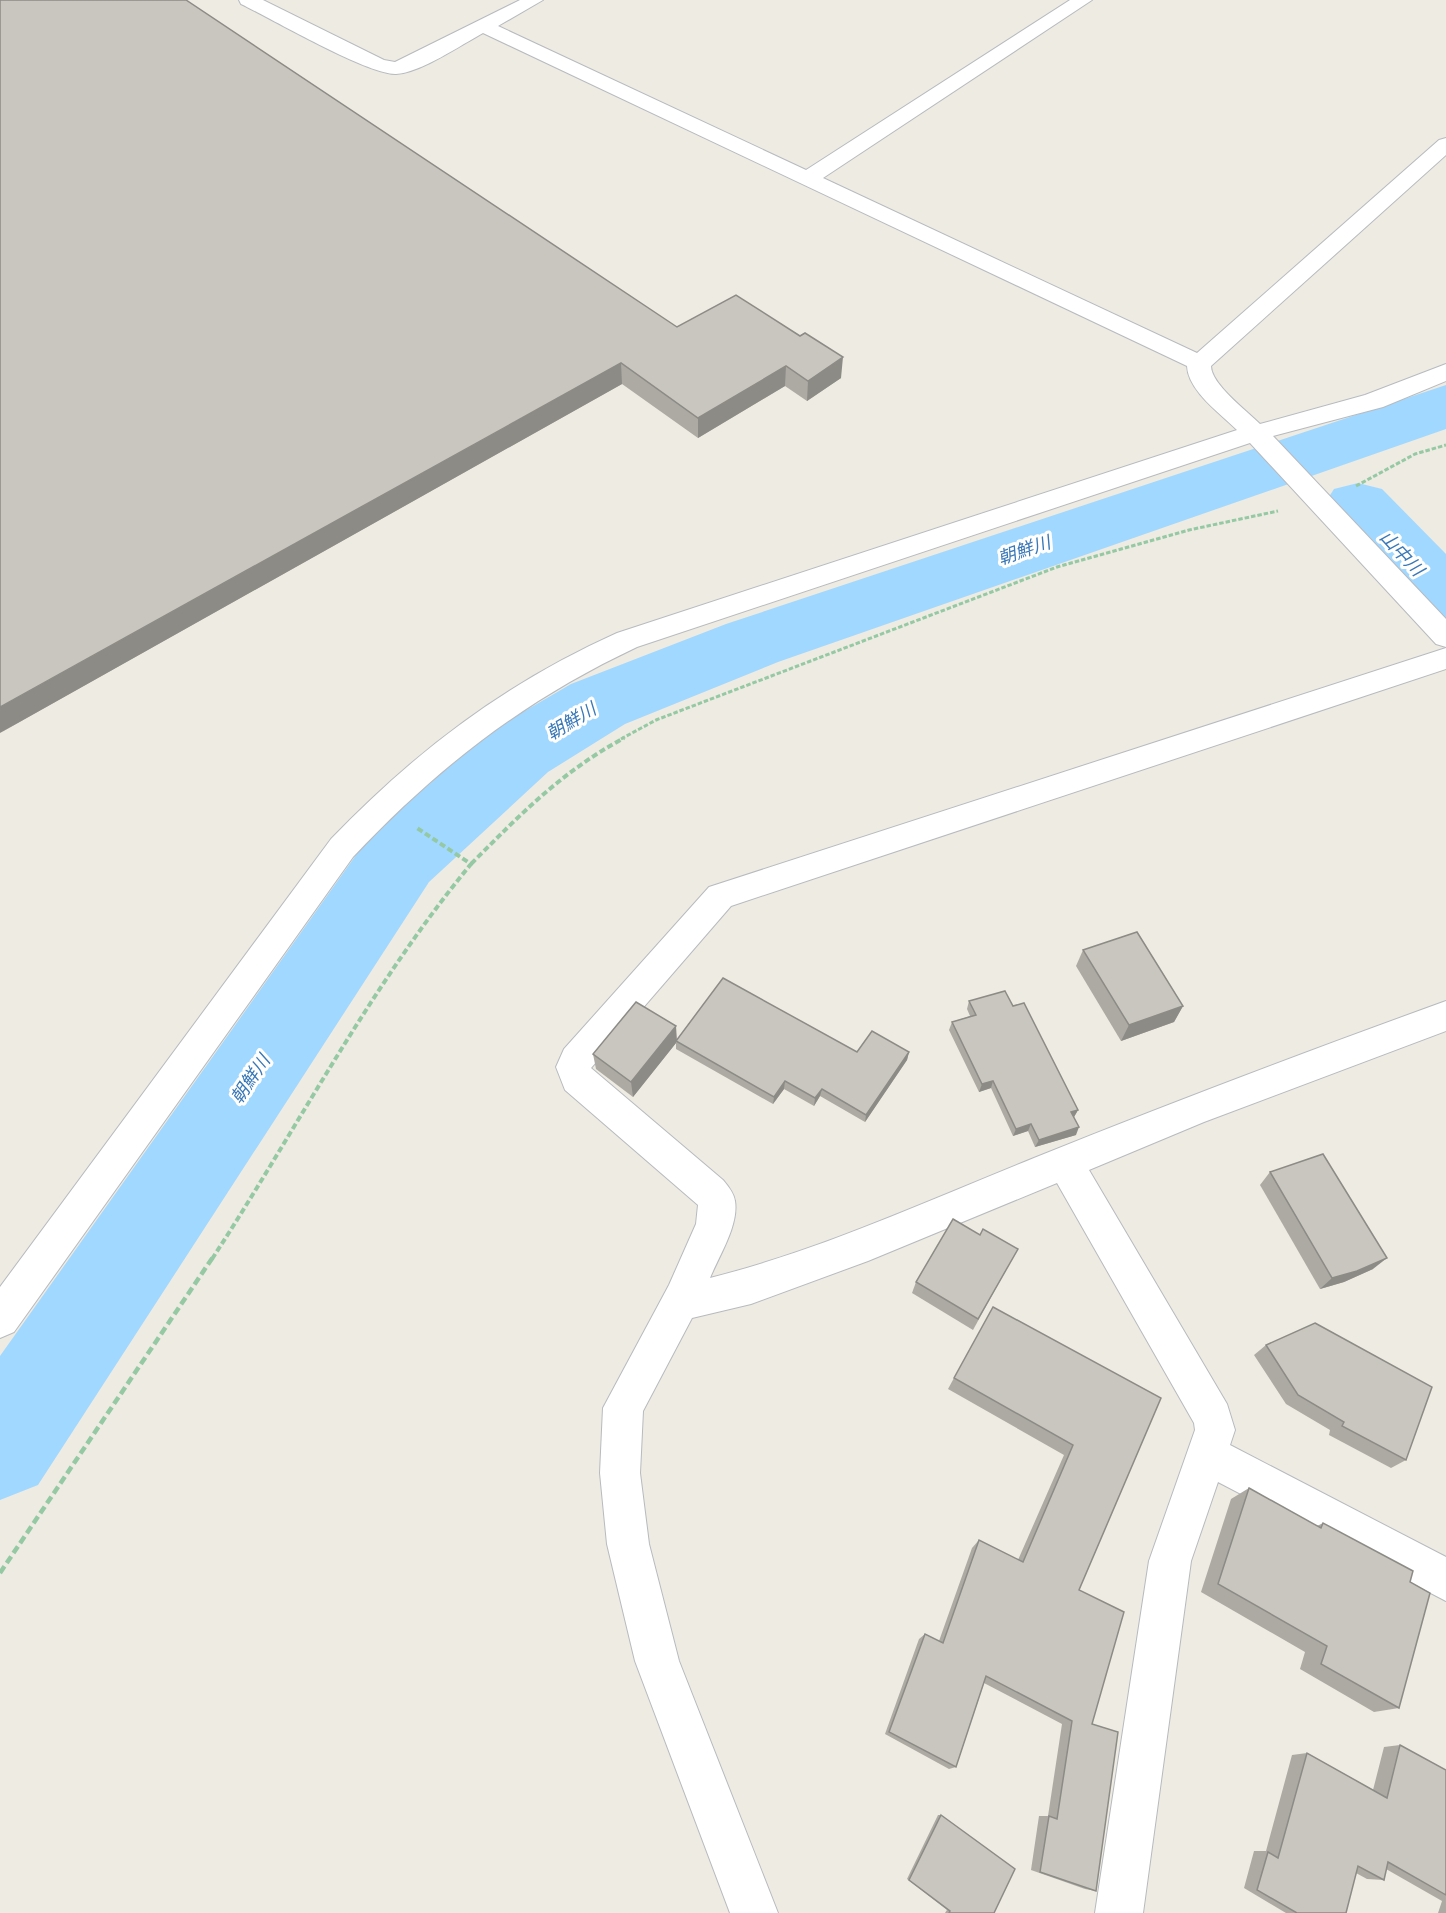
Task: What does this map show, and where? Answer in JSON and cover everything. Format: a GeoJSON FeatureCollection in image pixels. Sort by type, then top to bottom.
{"type":"FeatureCollection","features":[{"type":"Feature","properties":{"kind":"street"},"geometry":{"type":"LineString","coordinates":[[248,0],[386,67],[404,66],[534,0]]}},
{"type":"Feature","properties":{"kind":"street"},"geometry":{"type":"LineString","coordinates":[[809,177],[1083,0]]}},
{"type":"Feature","properties":{"kind":"street"},"geometry":{"type":"LineString","coordinates":[[483,26],[809,177],[1200,363]]}},
{"type":"Feature","properties":{"kind":"street"},"geometry":{"type":"LineString","coordinates":[[1446,144],[1200,363],[1200,377],[1208,387],[1258,435],[1446,637]]}},
{"type":"Feature","properties":{"kind":"street"},"geometry":{"type":"LineString","coordinates":[[0,1319],[342,848],[381,805],[445,748],[499,709],[580,660],[627,640],[1258,435],[1374,401],[1446,372]]}},
{"type":"Feature","properties":{"kind":"street"},"geometry":{"type":"LineString","coordinates":[[754,1913],[657,1661],[628,1544],[620,1473],[623,1408],[682,1298],[714,1224],[717,1201],[710,1192],[577,1079],[573,1067],[681,938],[720,896],[1446,658]]}},
{"type":"Feature","properties":{"kind":"street"},"geometry":{"type":"LineString","coordinates":[[682,1298],[697,1300],[762,1282],[868,1243],[1065,1162],[1446,1016]]}},
{"type":"Feature","properties":{"kind":"street"},"geometry":{"type":"LineString","coordinates":[[1065,1162],[1213,1418],[1215,1431],[1170,1560],[1119,1913]]}},
{"type":"Feature","properties":{"kind":"street"},"geometry":{"type":"LineString","coordinates":[[1208,1455],[1446,1580]]}},
{"type":"Feature","properties":{"kind":"path"},"geometry":{"type":"LineString","coordinates":[[0,1573],[267,1174],[436,903],[471,864],[544,791],[603,749],[656,720],[1057,567],[1368,481],[1390,466],[1416,454],[1446,445]]}},
{"type":"Feature","properties":{"kind":"path"},"geometry":{"type":"LineString","coordinates":[[414,826],[471,864]]}},
{"type":"Feature","properties":{"kind":"building"},"geometry":{"type":"Polygon","coordinates":[[[0,0],[186,0],[677,327],[736,295],[800,336],[805,333],[843,357],[808,381],[786,366],[698,418],[621,363],[0,707],[0,0]]]}},
{"type":"Feature","properties":{"kind":"building"},"geometry":{"type":"Polygon","coordinates":[[[1137,932],[1183,1006],[1129,1025],[1083,950],[1137,932]]]}},
{"type":"Feature","properties":{"kind":"building"},"geometry":{"type":"Polygon","coordinates":[[[723,978],[857,1052],[872,1031],[909,1052],[866,1115],[822,1089],[815,1098],[785,1081],[774,1097],[676,1041],[723,978]]]}},
{"type":"Feature","properties":{"kind":"building"},"geometry":{"type":"Polygon","coordinates":[[[1005,991],[1013,1006],[1024,1003],[1078,1110],[1071,1112],[1079,1127],[1039,1140],[1031,1124],[1016,1129],[993,1081],[982,1084],[952,1022],[976,1015],[969,1001],[1005,991]]]}},
{"type":"Feature","properties":{"kind":"building"},"geometry":{"type":"Polygon","coordinates":[[[636,1002],[676,1026],[631,1082],[593,1054],[636,1002]]]}},
{"type":"Feature","properties":{"kind":"building"},"geometry":{"type":"Polygon","coordinates":[[[1323,1154],[1387,1258],[1357,1271],[1332,1278],[1270,1172],[1323,1154]]]}},
{"type":"Feature","properties":{"kind":"building"},"geometry":{"type":"Polygon","coordinates":[[[953,1219],[980,1235],[983,1229],[1018,1249],[978,1319],[916,1282],[953,1219]]]}},
{"type":"Feature","properties":{"kind":"building"},"geometry":{"type":"Polygon","coordinates":[[[993,1307],[1161,1398],[1079,1590],[1124,1612],[1092,1724],[1118,1732],[1096,1891],[1040,1872],[1049,1816],[1057,1819],[1072,1721],[986,1676],[956,1767],[889,1732],[925,1634],[943,1643],[979,1540],[1023,1562],[1073,1445],[954,1378],[993,1307]]]}},
{"type":"Feature","properties":{"kind":"building"},"geometry":{"type":"Polygon","coordinates":[[[1315,1323],[1432,1387],[1406,1460],[1342,1426],[1344,1422],[1298,1395],[1266,1345],[1315,1323]]]}},
{"type":"Feature","properties":{"kind":"building"},"geometry":{"type":"Polygon","coordinates":[[[1249,1488],[1321,1528],[1323,1523],[1413,1571],[1410,1582],[1430,1593],[1399,1708],[1321,1664],[1327,1646],[1218,1584],[1249,1488]]]}},
{"type":"Feature","properties":{"kind":"building"},"geometry":{"type":"Polygon","coordinates":[[[1400,1745],[1446,1770],[1446,1895],[1388,1862],[1384,1880],[1358,1866],[1346,1913],[1297,1913],[1257,1890],[1268,1852],[1278,1858],[1307,1753],[1387,1798],[1400,1745]]]}},
{"type":"Feature","properties":{"kind":"building"},"geometry":{"type":"Polygon","coordinates":[[[941,1815],[1015,1869],[994,1913],[949,1913],[950,1911],[909,1880],[941,1815]]]}},
{"type":"Feature","properties":{"kind":"waterway","name":"朝鮮川"},"geometry":{"type":"LineString","coordinates":[[0,1447],[400,858],[520,751],[598,704],[752,643],[1310,455],[1446,406]]}},
{"type":"Feature","properties":{"kind":"waterway","name":"山中川"},"geometry":{"type":"LineString","coordinates":[[1358,506],[1446,599]]}}]}
